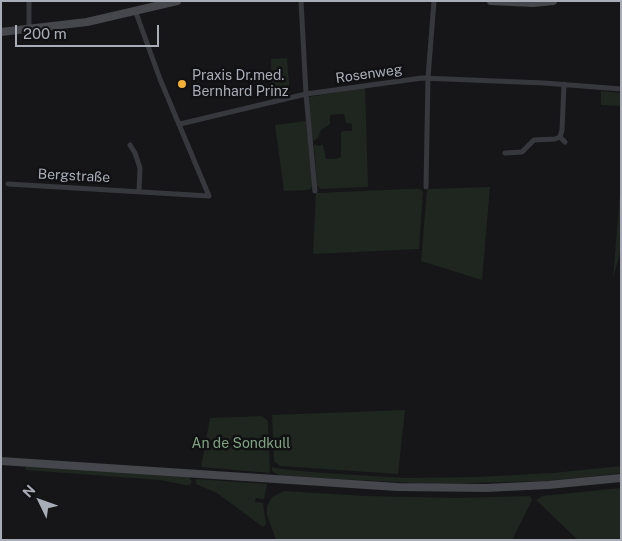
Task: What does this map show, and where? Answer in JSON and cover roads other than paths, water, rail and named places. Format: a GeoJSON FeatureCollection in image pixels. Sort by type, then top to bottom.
{"type":"FeatureCollection","features":[{"type":"Feature","properties":{"kind":"main road"},"geometry":{"type":"LineString","coordinates":[[1,32],[87,22],[177,1]]}},
{"type":"Feature","properties":{"kind":"main road"},"geometry":{"type":"LineString","coordinates":[[491,1],[533,3],[552,1]]}},
{"type":"Feature","properties":{"kind":"main road"},"geometry":{"type":"LineString","coordinates":[[1,461],[397,487],[520,486],[621,478]]}},
{"type":"Feature","properties":{"kind":"street"},"geometry":{"type":"LineString","coordinates":[[29,1],[29,30]]}},
{"type":"Feature","properties":{"kind":"street"},"geometry":{"type":"LineString","coordinates":[[301,1],[306,94],[315,190]]}},
{"type":"Feature","properties":{"kind":"street"},"geometry":{"type":"LineString","coordinates":[[426,187],[428,78],[434,1]]}},
{"type":"Feature","properties":{"kind":"street"},"geometry":{"type":"LineString","coordinates":[[134,10],[153,62],[180,124]]}},
{"type":"Feature","properties":{"kind":"street","name":"Rosenweg"},"geometry":{"type":"LineString","coordinates":[[180,124],[306,94],[393,81],[428,78],[621,88]]}},
{"type":"Feature","properties":{"kind":"street"},"geometry":{"type":"LineString","coordinates":[[560,137],[564,84]]}},
{"type":"Feature","properties":{"kind":"street","name":"Bergstraße"},"geometry":{"type":"LineString","coordinates":[[8,184],[209,196],[180,124]]}},
{"type":"Feature","properties":{"kind":"street"},"geometry":{"type":"LineString","coordinates":[[560,137],[565,142]]}},
{"type":"Feature","properties":{"kind":"street"},"geometry":{"type":"LineString","coordinates":[[505,153],[522,152],[534,140],[556,139],[560,137]]}},
{"type":"Feature","properties":{"kind":"street"},"geometry":{"type":"LineString","coordinates":[[130,145],[140,168],[139,191]]}},
{"type":"Feature","properties":{"kind":"place","name":"Praxis Dr.med. Bernhard Prinz"},"geometry":{"type":"Point","coordinates":[182,84]}},
{"type":"Feature","properties":{"kind":"park label","name":"An de Sondkull"},"geometry":{"type":"Point","coordinates":[241,444]}}]}
